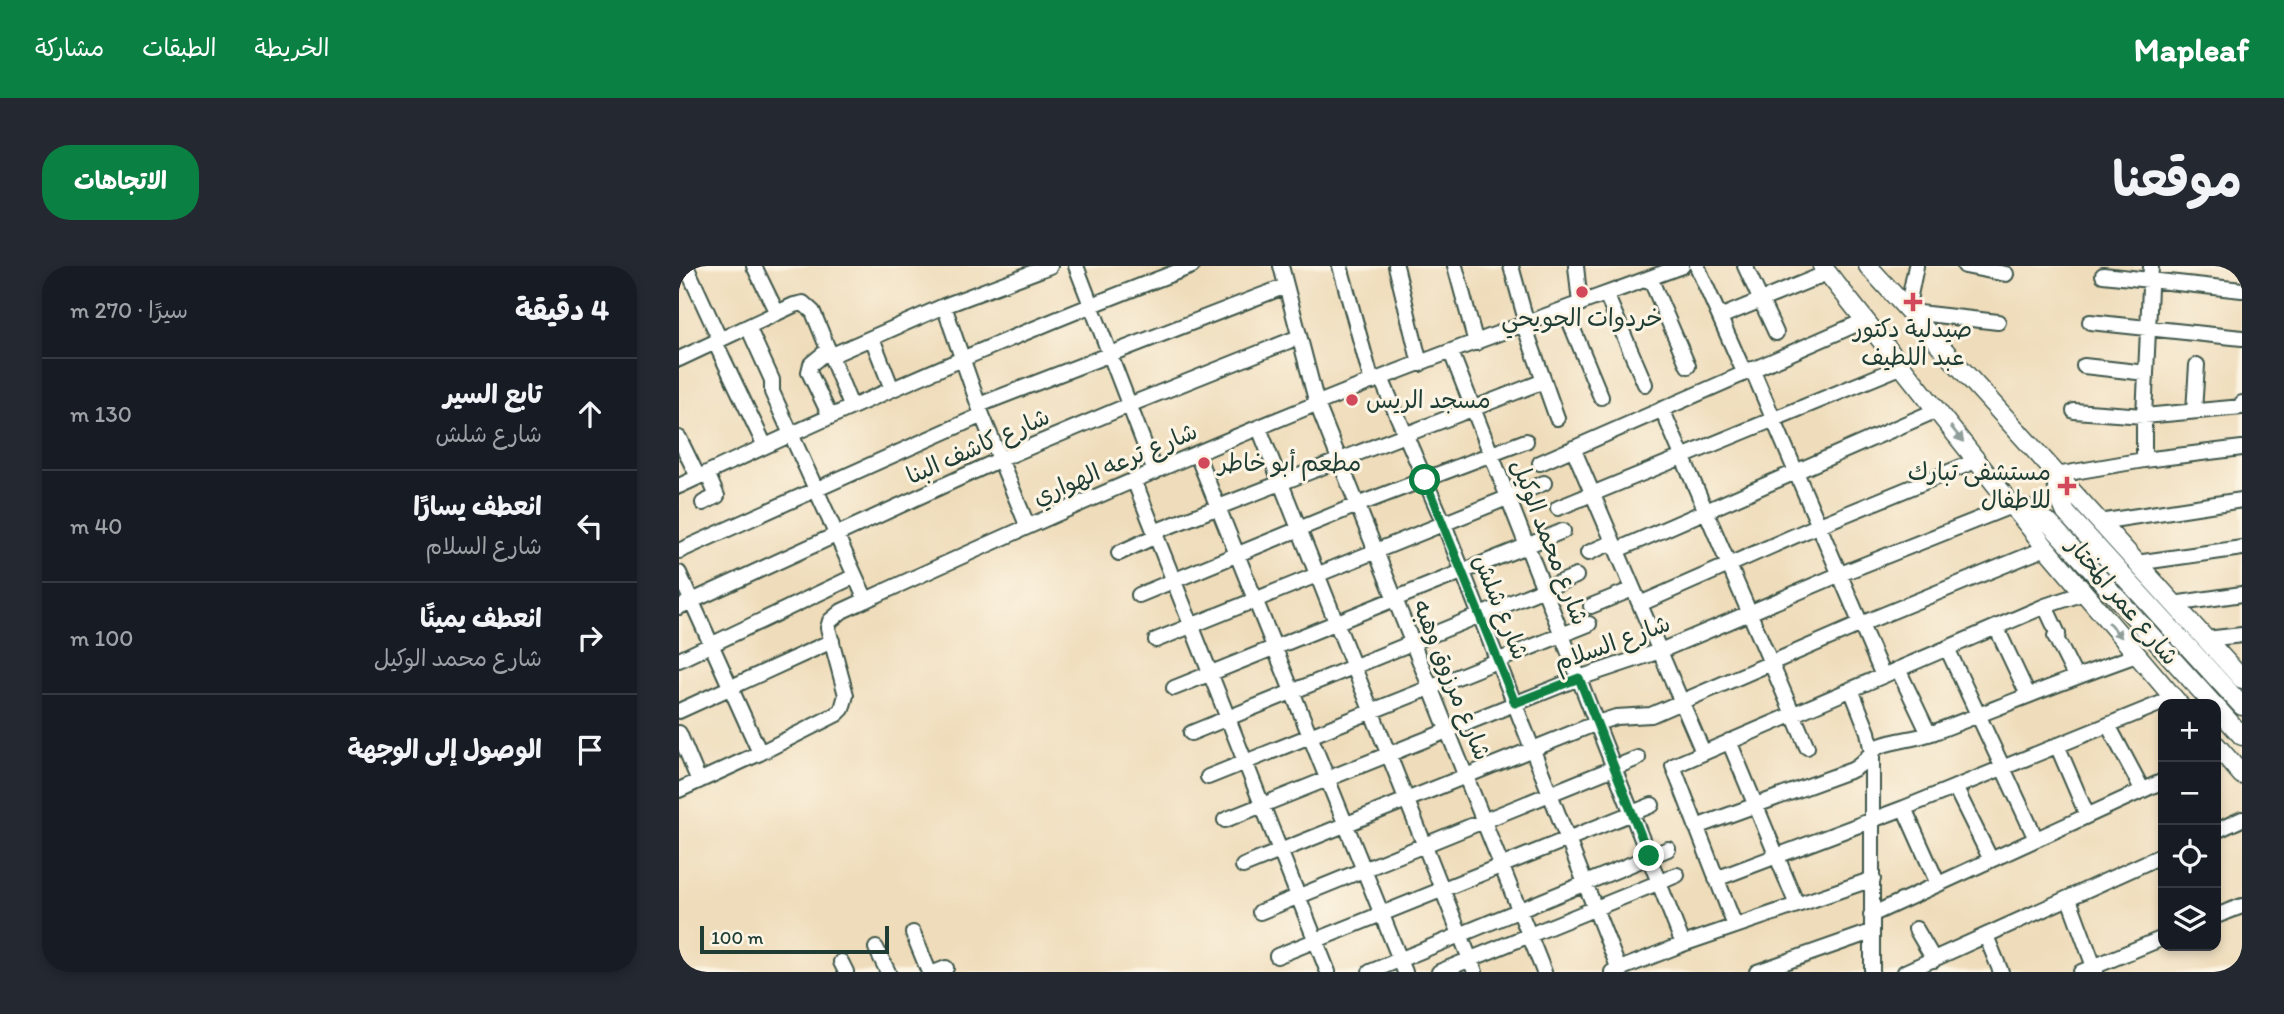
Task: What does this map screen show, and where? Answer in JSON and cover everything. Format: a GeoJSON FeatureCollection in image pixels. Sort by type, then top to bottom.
{"type":"FeatureCollection","features":[{"type":"Feature","properties":{"kind":"main road","name":"شارع عمر المختار"},"geometry":{"type":"LineString","coordinates":[[1868,266],[2242,679]]}},
{"type":"Feature","properties":{"kind":"main road","name":"شارع عمر المختار"},"geometry":{"type":"LineString","coordinates":[[1825,270],[2046,548],[2175,699]]}},
{"type":"Feature","properties":{"kind":"main road"},"geometry":{"type":"LineString","coordinates":[[2056,475],[2058,495],[2066,513],[2242,706]]}},
{"type":"Feature","properties":{"kind":"main road"},"geometry":{"type":"LineString","coordinates":[[2014,505],[2027,509],[2050,524],[2208,699]]}},
{"type":"Feature","properties":{"kind":"main road"},"geometry":{"type":"LineString","coordinates":[[2221,714],[2242,736]]}},
{"type":"Feature","properties":{"kind":"main road"},"geometry":{"type":"LineString","coordinates":[[2221,756],[2242,775]]}},
{"type":"Feature","properties":{"kind":"street"},"geometry":{"type":"LineString","coordinates":[[685,266],[765,446]]}},
{"type":"Feature","properties":{"kind":"street"},"geometry":{"type":"LineString","coordinates":[[754,266],[777,313]]}},
{"type":"Feature","properties":{"kind":"street"},"geometry":{"type":"LineString","coordinates":[[830,415],[809,372],[811,364],[829,353],[1050,266]]}},
{"type":"Feature","properties":{"kind":"street"},"geometry":{"type":"LineString","coordinates":[[1076,266],[1155,472]]}},
{"type":"Feature","properties":{"kind":"street"},"geometry":{"type":"LineString","coordinates":[[679,486],[830,415],[1091,305],[1192,266]]}},
{"type":"Feature","properties":{"kind":"street","name":"شارع مرزوق وهبه"},"geometry":{"type":"LineString","coordinates":[[1281,266],[1317,404],[1544,972]]}},
{"type":"Feature","properties":{"kind":"street","name":"شارع شلش"},"geometry":{"type":"LineString","coordinates":[[1340,266],[1377,380],[1406,435],[1444,524],[1596,908],[1617,971]]}},
{"type":"Feature","properties":{"kind":"street"},"geometry":{"type":"LineString","coordinates":[[1396,266],[1420,364]]}},
{"type":"Feature","properties":{"kind":"street"},"geometry":{"type":"LineString","coordinates":[[1455,266],[1476,343]]}},
{"type":"Feature","properties":{"kind":"street"},"geometry":{"type":"LineString","coordinates":[[1511,266],[1525,324],[1557,418]]}},
{"type":"Feature","properties":{"kind":"street"},"geometry":{"type":"LineString","coordinates":[[1576,266],[1580,304]]}},
{"type":"Feature","properties":{"kind":"street"},"geometry":{"type":"LineString","coordinates":[[1639,266],[1688,366]]}},
{"type":"Feature","properties":{"kind":"street","name":"شارع ترعه الهواري"},"geometry":{"type":"LineString","coordinates":[[832,642],[828,628],[835,615],[1027,525],[1377,380],[1682,266]]}},
{"type":"Feature","properties":{"kind":"street"},"geometry":{"type":"LineString","coordinates":[[1697,266],[1772,418],[1882,676]]}},
{"type":"Feature","properties":{"kind":"street"},"geometry":{"type":"LineString","coordinates":[[1745,266],[1776,333]]}},
{"type":"Feature","properties":{"kind":"street"},"geometry":{"type":"LineString","coordinates":[[1916,266],[1909,311],[1998,322]]}},
{"type":"Feature","properties":{"kind":"street"},"geometry":{"type":"LineString","coordinates":[[1965,266],[2006,274]]}},
{"type":"Feature","properties":{"kind":"street"},"geometry":{"type":"LineString","coordinates":[[1720,317],[1825,270]]}},
{"type":"Feature","properties":{"kind":"street"},"geometry":{"type":"LineString","coordinates":[[2144,460],[2151,273]]}},
{"type":"Feature","properties":{"kind":"street"},"geometry":{"type":"LineString","coordinates":[[2103,275],[2151,273],[2242,290]]}},
{"type":"Feature","properties":{"kind":"street"},"geometry":{"type":"LineString","coordinates":[[679,551],[815,490],[981,410],[1110,354],[1286,286]]}},
{"type":"Feature","properties":{"kind":"street"},"geometry":{"type":"LineString","coordinates":[[1606,294],[1645,384]]}},
{"type":"Feature","properties":{"kind":"street"},"geometry":{"type":"LineString","coordinates":[[679,359],[798,303],[807,305],[813,312],[851,406]]}},
{"type":"Feature","properties":{"kind":"street"},"geometry":{"type":"LineString","coordinates":[[944,306],[981,410],[1027,525]]}},
{"type":"Feature","properties":{"kind":"street"},"geometry":{"type":"LineString","coordinates":[[1565,310],[1601,397]]}},
{"type":"Feature","properties":{"kind":"street"},"geometry":{"type":"LineString","coordinates":[[1539,463],[1866,320]]}},
{"type":"Feature","properties":{"kind":"street"},"geometry":{"type":"LineString","coordinates":[[2090,322],[2242,338]]}},
{"type":"Feature","properties":{"kind":"street"},"geometry":{"type":"LineString","coordinates":[[748,327],[772,380],[772,392],[790,434],[866,600]]}},
{"type":"Feature","properties":{"kind":"street","name":"شارع كاشف البنا"},"geometry":{"type":"LineString","coordinates":[[685,604],[1001,459],[1299,337]]}},
{"type":"Feature","properties":{"kind":"street"},"geometry":{"type":"LineString","coordinates":[[871,338],[892,389]]}},
{"type":"Feature","properties":{"kind":"street","name":"شارع محمد الوكيل"},"geometry":{"type":"LineString","coordinates":[[1451,352],[1683,944]]}},
{"type":"Feature","properties":{"kind":"street"},"geometry":{"type":"LineString","coordinates":[[2194,411],[2197,365]]}},
{"type":"Feature","properties":{"kind":"street"},"geometry":{"type":"LineString","coordinates":[[1558,508],[1903,366]]}},
{"type":"Feature","properties":{"kind":"street"},"geometry":{"type":"LineString","coordinates":[[2084,366],[2146,373]]}},
{"type":"Feature","properties":{"kind":"street"},"geometry":{"type":"LineString","coordinates":[[1119,553],[1155,534],[1218,508],[1544,381]]}},
{"type":"Feature","properties":{"kind":"street"},"geometry":{"type":"LineString","coordinates":[[2074,411],[2144,416],[2242,405]]}},
{"type":"Feature","properties":{"kind":"street"},"geometry":{"type":"LineString","coordinates":[[1662,409],[1807,747]]}},
{"type":"Feature","properties":{"kind":"street"},"geometry":{"type":"LineString","coordinates":[[1588,553],[1615,546],[1705,511],[1937,410]]}},
{"type":"Feature","properties":{"kind":"street"},"geometry":{"type":"LineString","coordinates":[[1259,428],[1473,966]]}},
{"type":"Feature","properties":{"kind":"street"},"geometry":{"type":"LineString","coordinates":[[679,438],[717,496],[703,503]]}},
{"type":"Feature","properties":{"kind":"street"},"geometry":{"type":"LineString","coordinates":[[1139,595],[1357,505],[1526,440]]}},
{"type":"Feature","properties":{"kind":"street"},"geometry":{"type":"LineString","coordinates":[[1573,448],[1703,752]]}},
{"type":"Feature","properties":{"kind":"street"},"geometry":{"type":"LineString","coordinates":[[2056,475],[2144,460],[2242,448]]}},
{"type":"Feature","properties":{"kind":"street"},"geometry":{"type":"LineString","coordinates":[[1197,455],[1403,966]]}},
{"type":"Feature","properties":{"kind":"street"},"geometry":{"type":"LineString","coordinates":[[1640,604],[1817,526],[1978,460]]}},
{"type":"Feature","properties":{"kind":"street"},"geometry":{"type":"LineString","coordinates":[[1134,481],[1328,972]]}},
{"type":"Feature","properties":{"kind":"street"},"geometry":{"type":"LineString","coordinates":[[1156,640],[1544,483]]}},
{"type":"Feature","properties":{"kind":"street"},"geometry":{"type":"LineString","coordinates":[[2099,522],[2242,500]]}},
{"type":"Feature","properties":{"kind":"street","name":"شارع السلام"},"geometry":{"type":"LineString","coordinates":[[1225,820],[1579,678],[1660,651],[1838,575],[2014,505]]}},
{"type":"Feature","properties":{"kind":"street"},"geometry":{"type":"LineString","coordinates":[[1174,688],[1563,531]]}},
{"type":"Feature","properties":{"kind":"street"},"geometry":{"type":"LineString","coordinates":[[1243,866],[1597,723],[1616,717],[1651,715],[1860,624],[2046,548]]}},
{"type":"Feature","properties":{"kind":"street"},"geometry":{"type":"LineString","coordinates":[[2136,564],[2242,548]]}},
{"type":"Feature","properties":{"kind":"street"},"geometry":{"type":"LineString","coordinates":[[679,573],[685,604],[711,645],[759,753]]}},
{"type":"Feature","properties":{"kind":"street"},"geometry":{"type":"LineString","coordinates":[[679,660],[855,576]]}},
{"type":"Feature","properties":{"kind":"street"},"geometry":{"type":"LineString","coordinates":[[1191,733],[1576,576]]}},
{"type":"Feature","properties":{"kind":"street"},"geometry":{"type":"LineString","coordinates":[[1591,606],[1633,589]]}},
{"type":"Feature","properties":{"kind":"street"},"geometry":{"type":"LineString","coordinates":[[1735,926],[1673,766],[2045,606],[2084,593]]}},
{"type":"Feature","properties":{"kind":"street"},"geometry":{"type":"LineString","coordinates":[[2173,604],[2242,594]]}},
{"type":"Feature","properties":{"kind":"street"},"geometry":{"type":"LineString","coordinates":[[2045,606],[2058,634],[2055,636],[2074,676]]}},
{"type":"Feature","properties":{"kind":"street"},"geometry":{"type":"LineString","coordinates":[[1208,777],[1589,624]]}},
{"type":"Feature","properties":{"kind":"street"},"geometry":{"type":"LineString","coordinates":[[1996,627],[2028,695]]}},
{"type":"Feature","properties":{"kind":"street"},"geometry":{"type":"LineString","coordinates":[[2206,639],[2242,635]]}},
{"type":"Feature","properties":{"kind":"street"},"geometry":{"type":"LineString","coordinates":[[679,711],[832,642],[846,695],[842,709],[837,714],[679,790]]}},
{"type":"Feature","properties":{"kind":"street"},"geometry":{"type":"LineString","coordinates":[[1947,648],[2036,839]]}},
{"type":"Feature","properties":{"kind":"street"},"geometry":{"type":"LineString","coordinates":[[1696,827],[1852,770],[1865,763],[1881,746],[1929,734],[2074,676],[2137,655]]}},
{"type":"Feature","properties":{"kind":"street"},"geometry":{"type":"LineString","coordinates":[[1899,669],[1929,734]]}},
{"type":"Feature","properties":{"kind":"street"},"geometry":{"type":"LineString","coordinates":[[1851,689],[1868,732],[1872,753],[1872,972]]}},
{"type":"Feature","properties":{"kind":"street"},"geometry":{"type":"LineString","coordinates":[[1716,879],[2158,708]]}},
{"type":"Feature","properties":{"kind":"street"},"geometry":{"type":"LineString","coordinates":[[2108,725],[2142,789]]}},
{"type":"Feature","properties":{"kind":"street"},"geometry":{"type":"LineString","coordinates":[[679,733],[699,781]]}},
{"type":"Feature","properties":{"kind":"street"},"geometry":{"type":"LineString","coordinates":[[1728,741],[1797,905]]}},
{"type":"Feature","properties":{"kind":"street"},"geometry":{"type":"LineString","coordinates":[[2057,746],[2087,814]]}},
{"type":"Feature","properties":{"kind":"street"},"geometry":{"type":"LineString","coordinates":[[1260,912],[1638,758]]}},
{"type":"Feature","properties":{"kind":"street"},"geometry":{"type":"LineString","coordinates":[[1871,915],[2158,783]]}},
{"type":"Feature","properties":{"kind":"street"},"geometry":{"type":"LineString","coordinates":[[1955,787],[1991,860]]}},
{"type":"Feature","properties":{"kind":"street"},"geometry":{"type":"LineString","coordinates":[[1277,956],[1652,805]]}},
{"type":"Feature","properties":{"kind":"street"},"geometry":{"type":"LineString","coordinates":[[1904,808],[1938,884]]}},
{"type":"Feature","properties":{"kind":"street"},"geometry":{"type":"LineString","coordinates":[[2221,829],[2242,819]]}},
{"type":"Feature","properties":{"kind":"street"},"geometry":{"type":"LineString","coordinates":[[1370,972],[1403,966],[1460,934],[1668,849]]}},
{"type":"Feature","properties":{"kind":"street"},"geometry":{"type":"LineString","coordinates":[[1905,972],[2158,857]]}},
{"type":"Feature","properties":{"kind":"street"},"geometry":{"type":"LineString","coordinates":[[1439,972],[1473,966],[1529,935],[1677,875]]}},
{"type":"Feature","properties":{"kind":"street"},"geometry":{"type":"LineString","coordinates":[[1617,971],[1683,944],[1873,879]]}},
{"type":"Feature","properties":{"kind":"street"},"geometry":{"type":"LineString","coordinates":[[2069,899],[2091,970],[2158,940]]}},
{"type":"Feature","properties":{"kind":"street"},"geometry":{"type":"LineString","coordinates":[[2221,914],[2242,906]]}},
{"type":"Feature","properties":{"kind":"street"},"geometry":{"type":"LineString","coordinates":[[1916,929],[1934,960]]}},
{"type":"Feature","properties":{"kind":"street"},"geometry":{"type":"LineString","coordinates":[[1757,972],[1871,932]]}},
{"type":"Feature","properties":{"kind":"street"},"geometry":{"type":"LineString","coordinates":[[913,933],[929,972]]}},
{"type":"Feature","properties":{"kind":"street"},"geometry":{"type":"LineString","coordinates":[[1986,936],[2001,972]]}},
{"type":"Feature","properties":{"kind":"street"},"geometry":{"type":"LineString","coordinates":[[876,948],[888,972]]}},
{"type":"Feature","properties":{"kind":"place","name":"خردوات الحويحي"},"geometry":{"type":"Point","coordinates":[1582,292]}},
{"type":"Feature","properties":{"kind":"place","name":"صيدلية دكتور عبد اللطيف"},"geometry":{"type":"Point","coordinates":[1913,302]}},
{"type":"Feature","properties":{"kind":"place","name":"مسجد الريس"},"geometry":{"type":"Point","coordinates":[1352,400]}},
{"type":"Feature","properties":{"kind":"place","name":"مطعم أبو خاطر"},"geometry":{"type":"Point","coordinates":[1204,463]}},
{"type":"Feature","properties":{"kind":"place","name":"مستشفى تبارك للاطفال"},"geometry":{"type":"Point","coordinates":[2067,486]}},
{"type":"Feature","properties":{"kind":"route"},"geometry":{"type":"LineString","coordinates":[[1425,480],[1515,703],[1579,678],[1649,856]]}}]}
